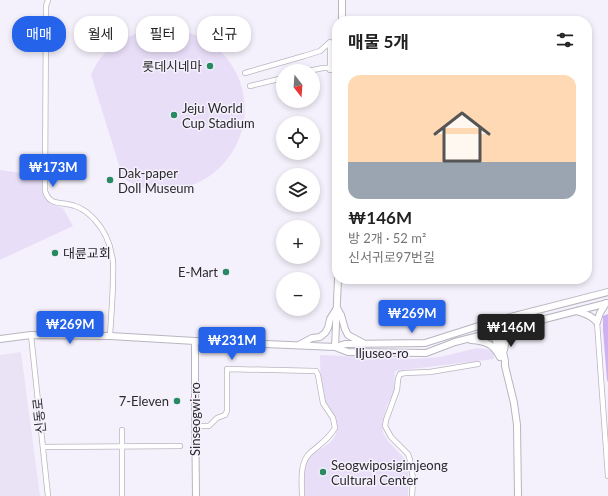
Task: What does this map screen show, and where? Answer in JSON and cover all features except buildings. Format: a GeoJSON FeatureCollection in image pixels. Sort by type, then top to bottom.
{"type":"FeatureCollection","features":[{"type":"Feature","properties":{"kind":"main road"},"geometry":{"type":"LineString","coordinates":[[342,0],[342,16]]}},
{"type":"Feature","properties":{"kind":"main road"},"geometry":{"type":"LineString","coordinates":[[0,339],[31,335],[110,336],[335,347],[338,284]]}},
{"type":"Feature","properties":{"kind":"main road","name":"Iljuseo-ro"},"geometry":{"type":"LineString","coordinates":[[335,347],[345,344],[425,343],[493,321],[608,292]]}},
{"type":"Feature","properties":{"kind":"main road"},"geometry":{"type":"LineString","coordinates":[[576,311],[587,314],[597,322],[600,313],[607,303]]}},
{"type":"Feature","properties":{"kind":"main road","name":"Iljuseo-ro"},"geometry":{"type":"LineString","coordinates":[[335,347],[348,352],[426,353],[455,342],[607,303]]}},
{"type":"Feature","properties":{"kind":"main road"},"geometry":{"type":"LineString","coordinates":[[337,308],[348,335],[366,344]]}},
{"type":"Feature","properties":{"kind":"main road"},"geometry":{"type":"LineString","coordinates":[[298,346],[312,338],[320,337],[325,333],[330,319],[337,308]]}},
{"type":"Feature","properties":{"kind":"main road"},"geometry":{"type":"LineString","coordinates":[[502,357],[504,344],[507,339],[525,328],[535,326],[543,319]]}},
{"type":"Feature","properties":{"kind":"main road"},"geometry":{"type":"LineString","coordinates":[[493,321],[502,357]]}},
{"type":"Feature","properties":{"kind":"main road"},"geometry":{"type":"LineString","coordinates":[[455,342],[470,340],[486,343],[492,346],[505,361],[517,425],[518,496]]}},
{"type":"Feature","properties":{"kind":"main road","name":"Sinseogwi-ro"},"geometry":{"type":"LineString","coordinates":[[196,341],[196,496]]}},
{"type":"Feature","properties":{"kind":"street"},"geometry":{"type":"LineString","coordinates":[[48,0],[46,6],[45,191],[52,201],[74,205],[86,211],[98,224],[108,242],[113,257],[113,292],[110,336]]}},
{"type":"Feature","properties":{"kind":"street"},"geometry":{"type":"LineString","coordinates":[[245,73],[320,50],[330,42],[330,70],[328,68],[320,69]]}},
{"type":"Feature","properties":{"kind":"street"},"geometry":{"type":"LineString","coordinates":[[250,86],[276,80]]}},
{"type":"Feature","properties":{"kind":"street"},"geometry":{"type":"LineString","coordinates":[[597,322],[608,476]]}},
{"type":"Feature","properties":{"kind":"street","name":"신동로"},"geometry":{"type":"LineString","coordinates":[[31,335],[48,496]]}},
{"type":"Feature","properties":{"kind":"street"},"geometry":{"type":"LineString","coordinates":[[412,496],[413,479],[408,454],[390,437],[385,426],[397,390],[400,374],[430,372],[478,364]]}},
{"type":"Feature","properties":{"kind":"street"},"geometry":{"type":"LineString","coordinates":[[195,426],[209,426],[217,418],[224,416],[226,413],[227,369],[316,371],[323,403],[333,418],[335,428],[324,443],[310,453],[304,462],[302,469],[302,496]]}},
{"type":"Feature","properties":{"kind":"street"},"geometry":{"type":"LineString","coordinates":[[122,430],[122,496]]}},
{"type":"Feature","properties":{"kind":"street"},"geometry":{"type":"LineString","coordinates":[[43,447],[180,446]]}},
{"type":"Feature","properties":{"kind":"shaded area","name":"Jeju World Cup Stadium"},"geometry":{"type":"Polygon","coordinates":[[[189,33],[195,35],[197,36],[197,52],[221,52],[238,76],[244,97],[244,119],[239,139],[229,158],[214,173],[195,184],[172,190],[159,190],[140,187],[123,178],[91,75],[96,64],[106,52],[128,52],[128,38],[136,34],[136,52],[189,52],[189,33]]]}},
{"type":"Feature","properties":{"kind":"shaded area"},"geometry":{"type":"Polygon","coordinates":[[[0,170],[42,176],[46,199],[51,204],[63,208],[73,226],[0,260],[0,170]]]}},
{"type":"Feature","properties":{"kind":"shaded area"},"geometry":{"type":"Polygon","coordinates":[[[608,314],[608,382],[603,316],[608,314]]]}},
{"type":"Feature","properties":{"kind":"shaded area"},"geometry":{"type":"Polygon","coordinates":[[[477,348],[492,351],[494,359],[395,371],[394,393],[387,405],[382,425],[383,432],[388,441],[404,458],[408,470],[408,496],[305,496],[305,474],[307,462],[314,453],[332,440],[337,429],[336,421],[326,405],[321,378],[320,355],[413,359],[440,357],[477,348]]]}},
{"type":"Feature","properties":{"kind":"shaded area"},"geometry":{"type":"Polygon","coordinates":[[[21,352],[40,496],[0,496],[0,355],[21,352]]]}},
{"type":"Feature","properties":{"kind":"place","name":"롯데시네마"},"geometry":{"type":"Point","coordinates":[210,66]}},
{"type":"Feature","properties":{"kind":"place","name":"Jeju World Cup Stadium"},"geometry":{"type":"Point","coordinates":[174,115]}},
{"type":"Feature","properties":{"kind":"place","name":"Dak-paper Doll Museum"},"geometry":{"type":"Point","coordinates":[110,180]}},
{"type":"Feature","properties":{"kind":"place","name":"대륜교회"},"geometry":{"type":"Point","coordinates":[55,253]}},
{"type":"Feature","properties":{"kind":"place","name":"E-Mart"},"geometry":{"type":"Point","coordinates":[226,272]}},
{"type":"Feature","properties":{"kind":"place","name":"7-Eleven"},"geometry":{"type":"Point","coordinates":[177,401]}},
{"type":"Feature","properties":{"kind":"place","name":"Seogwiposigimjeong Cultural Center"},"geometry":{"type":"Point","coordinates":[323,472]}}]}
